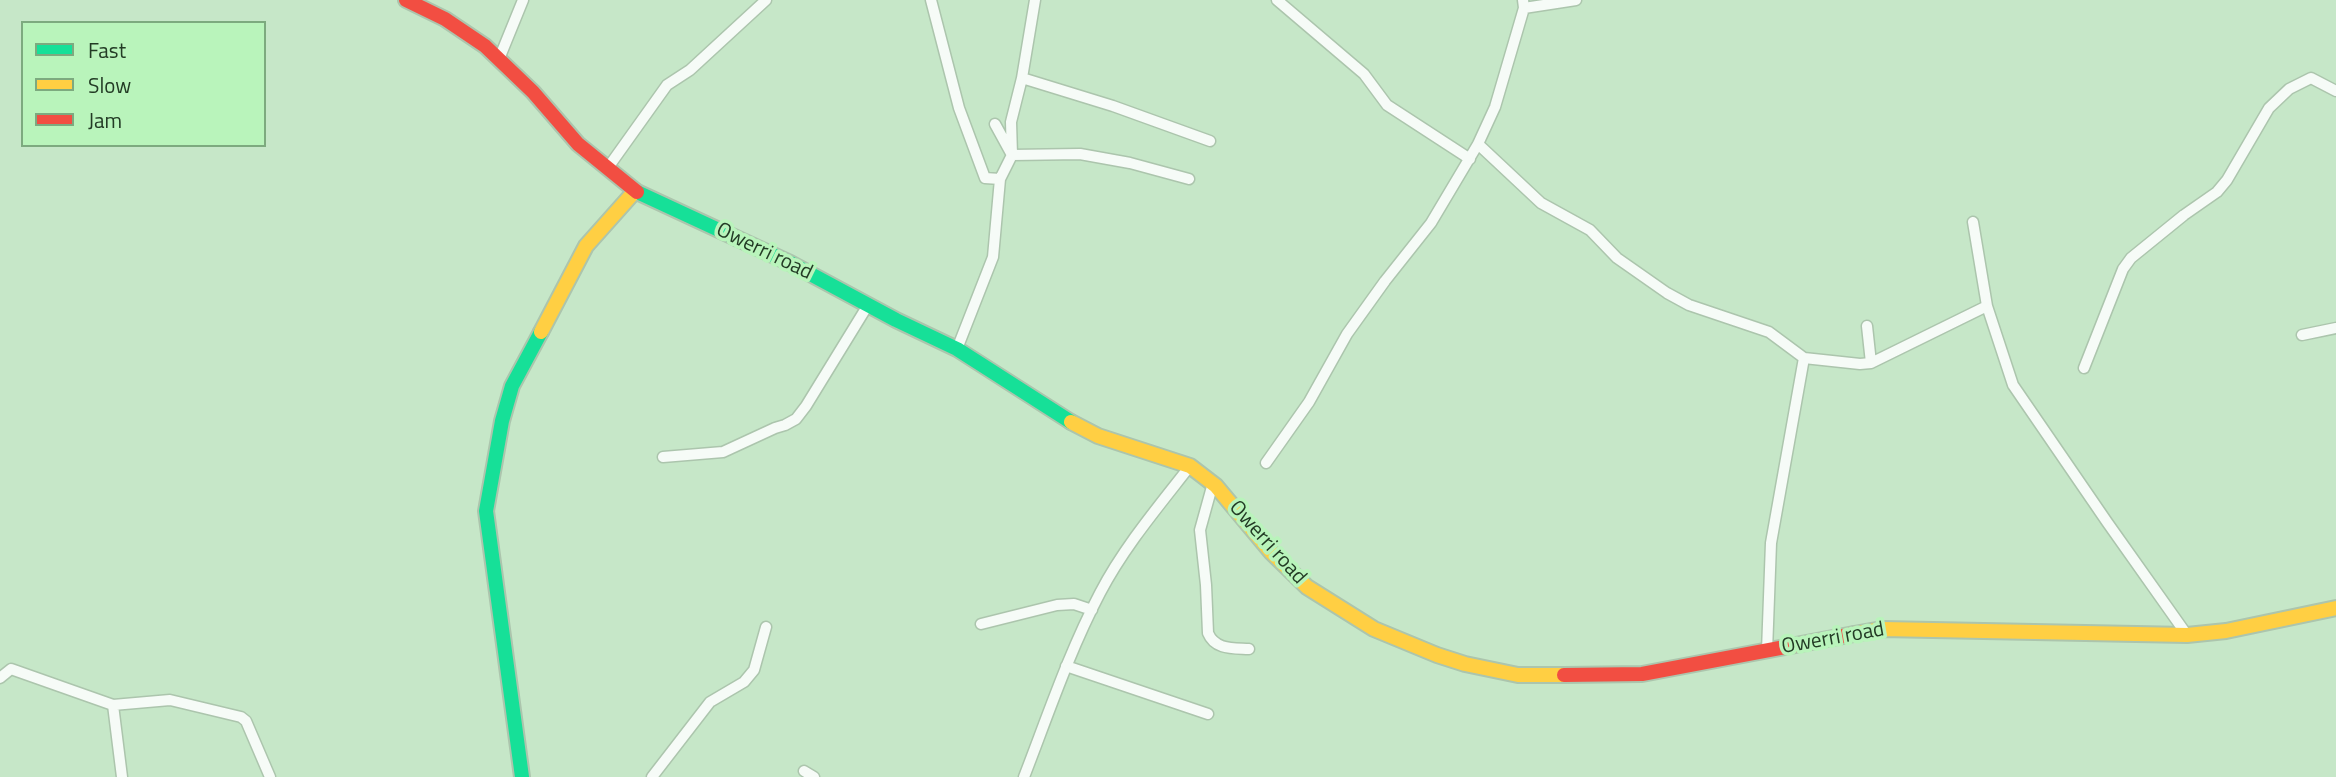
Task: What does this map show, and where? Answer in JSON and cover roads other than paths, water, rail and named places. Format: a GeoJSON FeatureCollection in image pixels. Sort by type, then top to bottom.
{"type":"FeatureCollection","features":[{"type":"Feature","properties":{"kind":"main road","name":"Owerri road"},"geometry":{"type":"LineString","coordinates":[[407,0],[464,31],[499,59],[533,92],[578,144],[635,191],[790,263],[957,349],[1073,424],[1098,436],[1191,467],[1213,483],[1271,552],[1307,587],[1374,629],[1465,664],[1518,675],[1642,674],[1882,629],[2187,635],[2226,631],[2336,608]]}},
{"type":"Feature","properties":{"kind":"main road"},"geometry":{"type":"LineString","coordinates":[[522,777],[486,511],[502,421],[512,386],[586,246],[635,191]]}},
{"type":"Feature","properties":{"kind":"street"},"geometry":{"type":"LineString","coordinates":[[499,59],[523,0]]}},
{"type":"Feature","properties":{"kind":"street"},"geometry":{"type":"LineString","coordinates":[[607,169],[667,85],[690,70],[766,0]]}},
{"type":"Feature","properties":{"kind":"street"},"geometry":{"type":"LineString","coordinates":[[931,0],[959,108],[985,178],[1000,179]]}},
{"type":"Feature","properties":{"kind":"street"},"geometry":{"type":"LineString","coordinates":[[957,349],[993,257],[1000,179],[1012,155],[1011,122],[1022,78],[1035,0]]}},
{"type":"Feature","properties":{"kind":"street"},"geometry":{"type":"LineString","coordinates":[[1277,0],[1364,74],[1387,105],[1469,159]]}},
{"type":"Feature","properties":{"kind":"street"},"geometry":{"type":"LineString","coordinates":[[1266,463],[1309,402],[1347,334],[1431,223],[1478,144],[1495,107],[1523,4],[1576,0]]}},
{"type":"Feature","properties":{"kind":"street"},"geometry":{"type":"LineString","coordinates":[[1022,78],[1113,106],[1210,141]]}},
{"type":"Feature","properties":{"kind":"street"},"geometry":{"type":"LineString","coordinates":[[2084,368],[2123,269],[2131,258],[2217,192],[2227,180],[2269,107],[2289,89],[2311,78],[2336,91]]}},
{"type":"Feature","properties":{"kind":"street"},"geometry":{"type":"LineString","coordinates":[[995,124],[1012,155]]}},
{"type":"Feature","properties":{"kind":"street"},"geometry":{"type":"LineString","coordinates":[[1478,144],[1541,203],[1590,230],[1617,258],[1667,293],[1689,304],[1769,332],[1804,358],[1871,363],[1987,306]]}},
{"type":"Feature","properties":{"kind":"street"},"geometry":{"type":"LineString","coordinates":[[1012,155],[1080,154],[1130,163],[1189,179]]}},
{"type":"Feature","properties":{"kind":"street"},"geometry":{"type":"LineString","coordinates":[[1973,222],[1987,306],[2013,385],[2187,635]]}},
{"type":"Feature","properties":{"kind":"street"},"geometry":{"type":"LineString","coordinates":[[663,457],[723,452],[796,419],[868,305]]}},
{"type":"Feature","properties":{"kind":"street"},"geometry":{"type":"LineString","coordinates":[[1867,326],[1871,363]]}},
{"type":"Feature","properties":{"kind":"street"},"geometry":{"type":"LineString","coordinates":[[2302,335],[2336,328]]}},
{"type":"Feature","properties":{"kind":"street"},"geometry":{"type":"LineString","coordinates":[[1767,650],[1772,543],[1804,358]]}},
{"type":"Feature","properties":{"kind":"street"},"geometry":{"type":"LineString","coordinates":[[1024,777],[1066,666],[1102,590],[1142,527],[1191,467]]}},
{"type":"Feature","properties":{"kind":"street"},"geometry":{"type":"LineString","coordinates":[[1213,483],[1200,530],[1208,633],[1216,644],[1228,648],[1249,649]]}},
{"type":"Feature","properties":{"kind":"street"},"geometry":{"type":"LineString","coordinates":[[981,624],[1057,605],[1074,604],[1092,610]]}},
{"type":"Feature","properties":{"kind":"street"},"geometry":{"type":"LineString","coordinates":[[652,777],[710,702],[744,682],[754,670],[766,627]]}},
{"type":"Feature","properties":{"kind":"street"},"geometry":{"type":"LineString","coordinates":[[1066,666],[1208,714]]}},
{"type":"Feature","properties":{"kind":"street"},"geometry":{"type":"LineString","coordinates":[[0,678],[5,671],[11,669],[113,705],[170,700],[241,717],[246,721],[270,777]]}},
{"type":"Feature","properties":{"kind":"street"},"geometry":{"type":"LineString","coordinates":[[113,705],[122,777]]}},
{"type":"Feature","properties":{"kind":"street"},"geometry":{"type":"LineString","coordinates":[[804,771],[814,777]]}}]}
